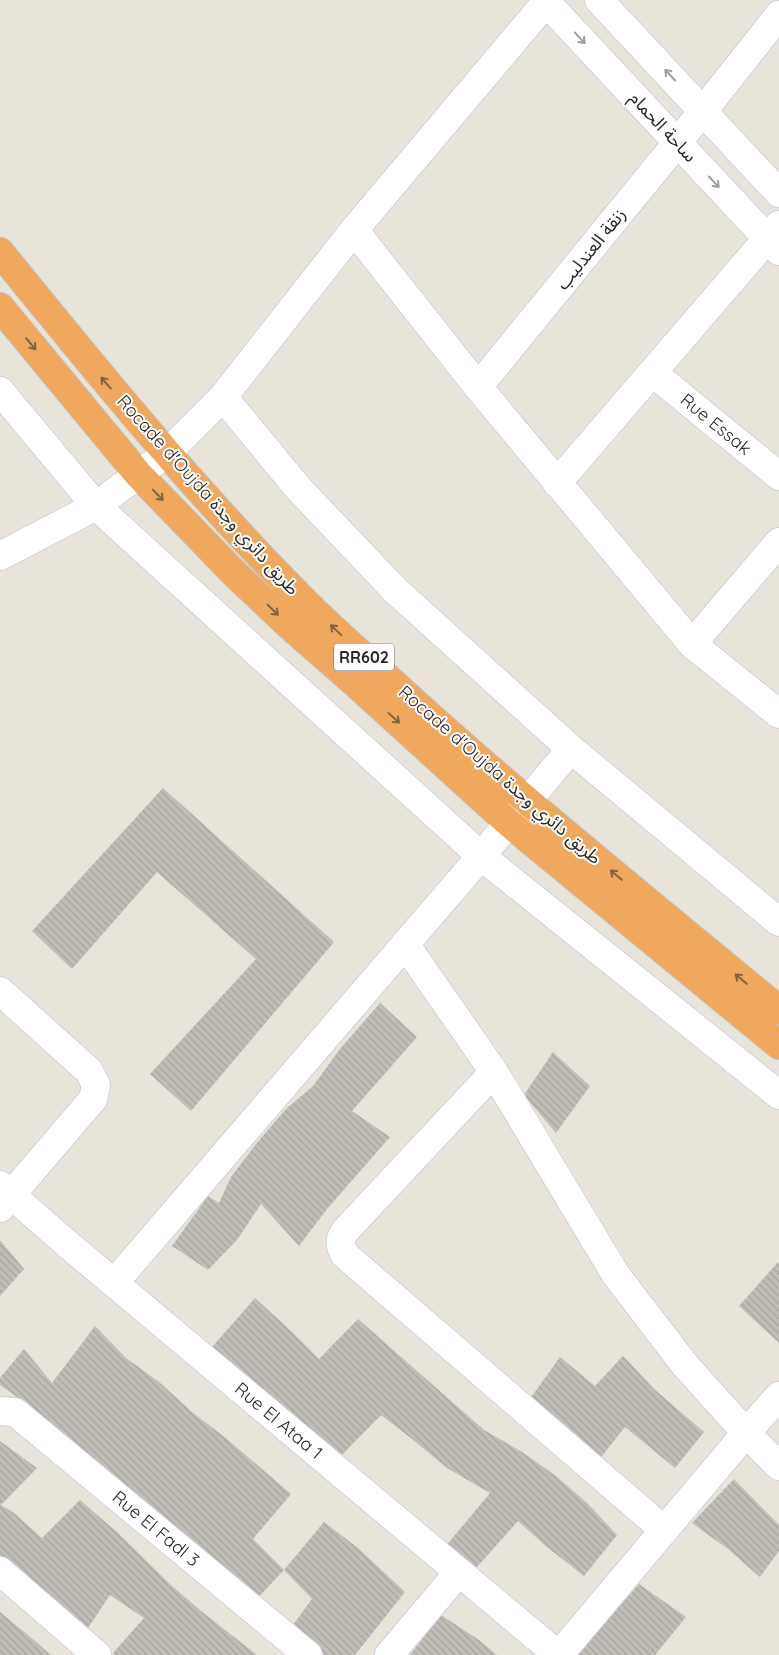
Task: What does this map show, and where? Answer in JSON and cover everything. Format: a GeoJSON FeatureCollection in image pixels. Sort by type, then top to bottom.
{"type":"FeatureCollection","features":[{"type":"Feature","properties":{"kind":"highway","name":"Rocade d'Oujda طريق دائري وجدة"},"geometry":{"type":"LineString","coordinates":[[0,252],[103,379],[259,554],[308,605],[468,751],[779,1010]]}},
{"type":"Feature","properties":{"kind":"highway","name":"Rocade d'Oujda طريق دائري وجدة"},"geometry":{"type":"LineString","coordinates":[[0,306],[138,474],[234,573],[290,626],[509,823],[779,1046]]}},
{"type":"Feature","properties":{"kind":"street"},"geometry":{"type":"LineString","coordinates":[[599,0],[779,193]]}},
{"type":"Feature","properties":{"kind":"street"},"geometry":{"type":"LineString","coordinates":[[0,556],[96,506],[167,452],[223,397],[354,230],[547,1]]}},
{"type":"Feature","properties":{"kind":"street","name":"ساحة الحمام"},"geometry":{"type":"LineString","coordinates":[[547,1],[677,142],[775,238]]}},
{"type":"Feature","properties":{"kind":"street","name":"زنقة العندليب"},"geometry":{"type":"LineString","coordinates":[[478,387],[779,15]]}},
{"type":"Feature","properties":{"kind":"street"},"geometry":{"type":"LineString","coordinates":[[354,230],[478,387],[692,644],[779,714]]}},
{"type":"Feature","properties":{"kind":"street"},"geometry":{"type":"LineString","coordinates":[[557,483],[775,238]]}},
{"type":"Feature","properties":{"kind":"street","name":"Rue Essak"},"geometry":{"type":"LineString","coordinates":[[653,373],[779,476]]}},
{"type":"Feature","properties":{"kind":"street"},"geometry":{"type":"LineString","coordinates":[[0,391],[96,506],[481,856],[779,1095]]}},
{"type":"Feature","properties":{"kind":"street"},"geometry":{"type":"LineString","coordinates":[[223,397],[298,488],[396,591],[571,749],[779,922]]}},
{"type":"Feature","properties":{"kind":"street"},"geometry":{"type":"LineString","coordinates":[[692,644],[779,542]]}},
{"type":"Feature","properties":{"kind":"street"},"geometry":{"type":"LineString","coordinates":[[115,1282],[571,749]]}},
{"type":"Feature","properties":{"kind":"street"},"geometry":{"type":"LineString","coordinates":[[405,944],[494,1072],[616,1275],[684,1365],[779,1466]]}},
{"type":"Feature","properties":{"kind":"street"},"geometry":{"type":"LineString","coordinates":[[0,991],[89,1071],[96,1085],[93,1099],[4,1196]]}},
{"type":"Feature","properties":{"kind":"street"},"geometry":{"type":"LineString","coordinates":[[494,1072],[346,1230],[340,1237],[340,1247],[345,1255],[664,1530]]}},
{"type":"Feature","properties":{"kind":"street","name":"Rue El Ataa 1"},"geometry":{"type":"LineString","coordinates":[[4,1196],[115,1282],[558,1655]]}},
{"type":"Feature","properties":{"kind":"street"},"geometry":{"type":"LineString","coordinates":[[558,1655],[779,1396]]}},
{"type":"Feature","properties":{"kind":"street","name":"Rue El Fadl 3"},"geometry":{"type":"LineString","coordinates":[[0,1411],[15,1412],[308,1655]]}},
{"type":"Feature","properties":{"kind":"street"},"geometry":{"type":"LineString","coordinates":[[0,1571],[97,1655]]}},
{"type":"Feature","properties":{"kind":"street"},"geometry":{"type":"LineString","coordinates":[[389,1655],[460,1572]]}},
{"type":"Feature","properties":{"kind":"building"},"geometry":{"type":"Polygon","coordinates":[[[163,788],[334,942],[191,1111],[150,1074],[256,959],[157,872],[72,969],[32,931],[163,788]]]}},
{"type":"Feature","properties":{"kind":"building"},"geometry":{"type":"Polygon","coordinates":[[[380,1003],[417,1037],[352,1111],[390,1137],[327,1209],[299,1246],[261,1204],[237,1240],[208,1270],[172,1246],[208,1196],[219,1203],[231,1177],[256,1144],[286,1109],[313,1086],[340,1049],[380,1003]]]}},
{"type":"Feature","properties":{"kind":"building"},"geometry":{"type":"Polygon","coordinates":[[[553,1052],[590,1086],[556,1133],[524,1095],[553,1052]]]}},
{"type":"Feature","properties":{"kind":"building"},"geometry":{"type":"Polygon","coordinates":[[[0,1240],[24,1269],[0,1296],[0,1240]]]}},
{"type":"Feature","properties":{"kind":"building"},"geometry":{"type":"Polygon","coordinates":[[[779,1263],[779,1343],[739,1306],[779,1263]]]}},
{"type":"Feature","properties":{"kind":"building"},"geometry":{"type":"Polygon","coordinates":[[[255,1298],[319,1359],[358,1319],[484,1430],[522,1452],[556,1476],[588,1504],[617,1535],[584,1576],[518,1521],[467,1578],[440,1553],[490,1493],[447,1468],[381,1415],[336,1461],[206,1354],[255,1298]]]}},
{"type":"Feature","properties":{"kind":"building"},"geometry":{"type":"Polygon","coordinates":[[[95,1326],[126,1358],[159,1382],[192,1412],[227,1439],[291,1494],[253,1539],[284,1570],[254,1602],[33,1408],[0,1385],[0,1378],[24,1349],[52,1383],[95,1326]]]}},
{"type":"Feature","properties":{"kind":"building"},"geometry":{"type":"Polygon","coordinates":[[[623,1356],[654,1389],[704,1432],[675,1468],[625,1427],[598,1461],[527,1403],[560,1357],[595,1386],[623,1356]]]}},
{"type":"Feature","properties":{"kind":"building"},"geometry":{"type":"Polygon","coordinates":[[[0,1441],[37,1468],[1,1505],[14,1513],[42,1538],[80,1500],[119,1534],[172,1586],[257,1655],[115,1655],[113,1653],[144,1618],[110,1595],[86,1631],[0,1555],[0,1441]]]}},
{"type":"Feature","properties":{"kind":"building"},"geometry":{"type":"Polygon","coordinates":[[[734,1479],[779,1525],[779,1551],[760,1577],[728,1549],[692,1523],[734,1479]]]}},
{"type":"Feature","properties":{"kind":"building"},"geometry":{"type":"Polygon","coordinates":[[[324,1522],[358,1548],[405,1592],[355,1655],[317,1655],[290,1629],[312,1599],[284,1570],[324,1522]]]}},
{"type":"Feature","properties":{"kind":"building"},"geometry":{"type":"Polygon","coordinates":[[[639,1584],[686,1617],[655,1655],[577,1655],[639,1584]]]}},
{"type":"Feature","properties":{"kind":"building"},"geometry":{"type":"Polygon","coordinates":[[[0,1612],[28,1635],[51,1655],[0,1655],[0,1612]]]}},
{"type":"Feature","properties":{"kind":"building"},"geometry":{"type":"Polygon","coordinates":[[[441,1615],[479,1640],[497,1655],[410,1655],[441,1615]]]}}]}
